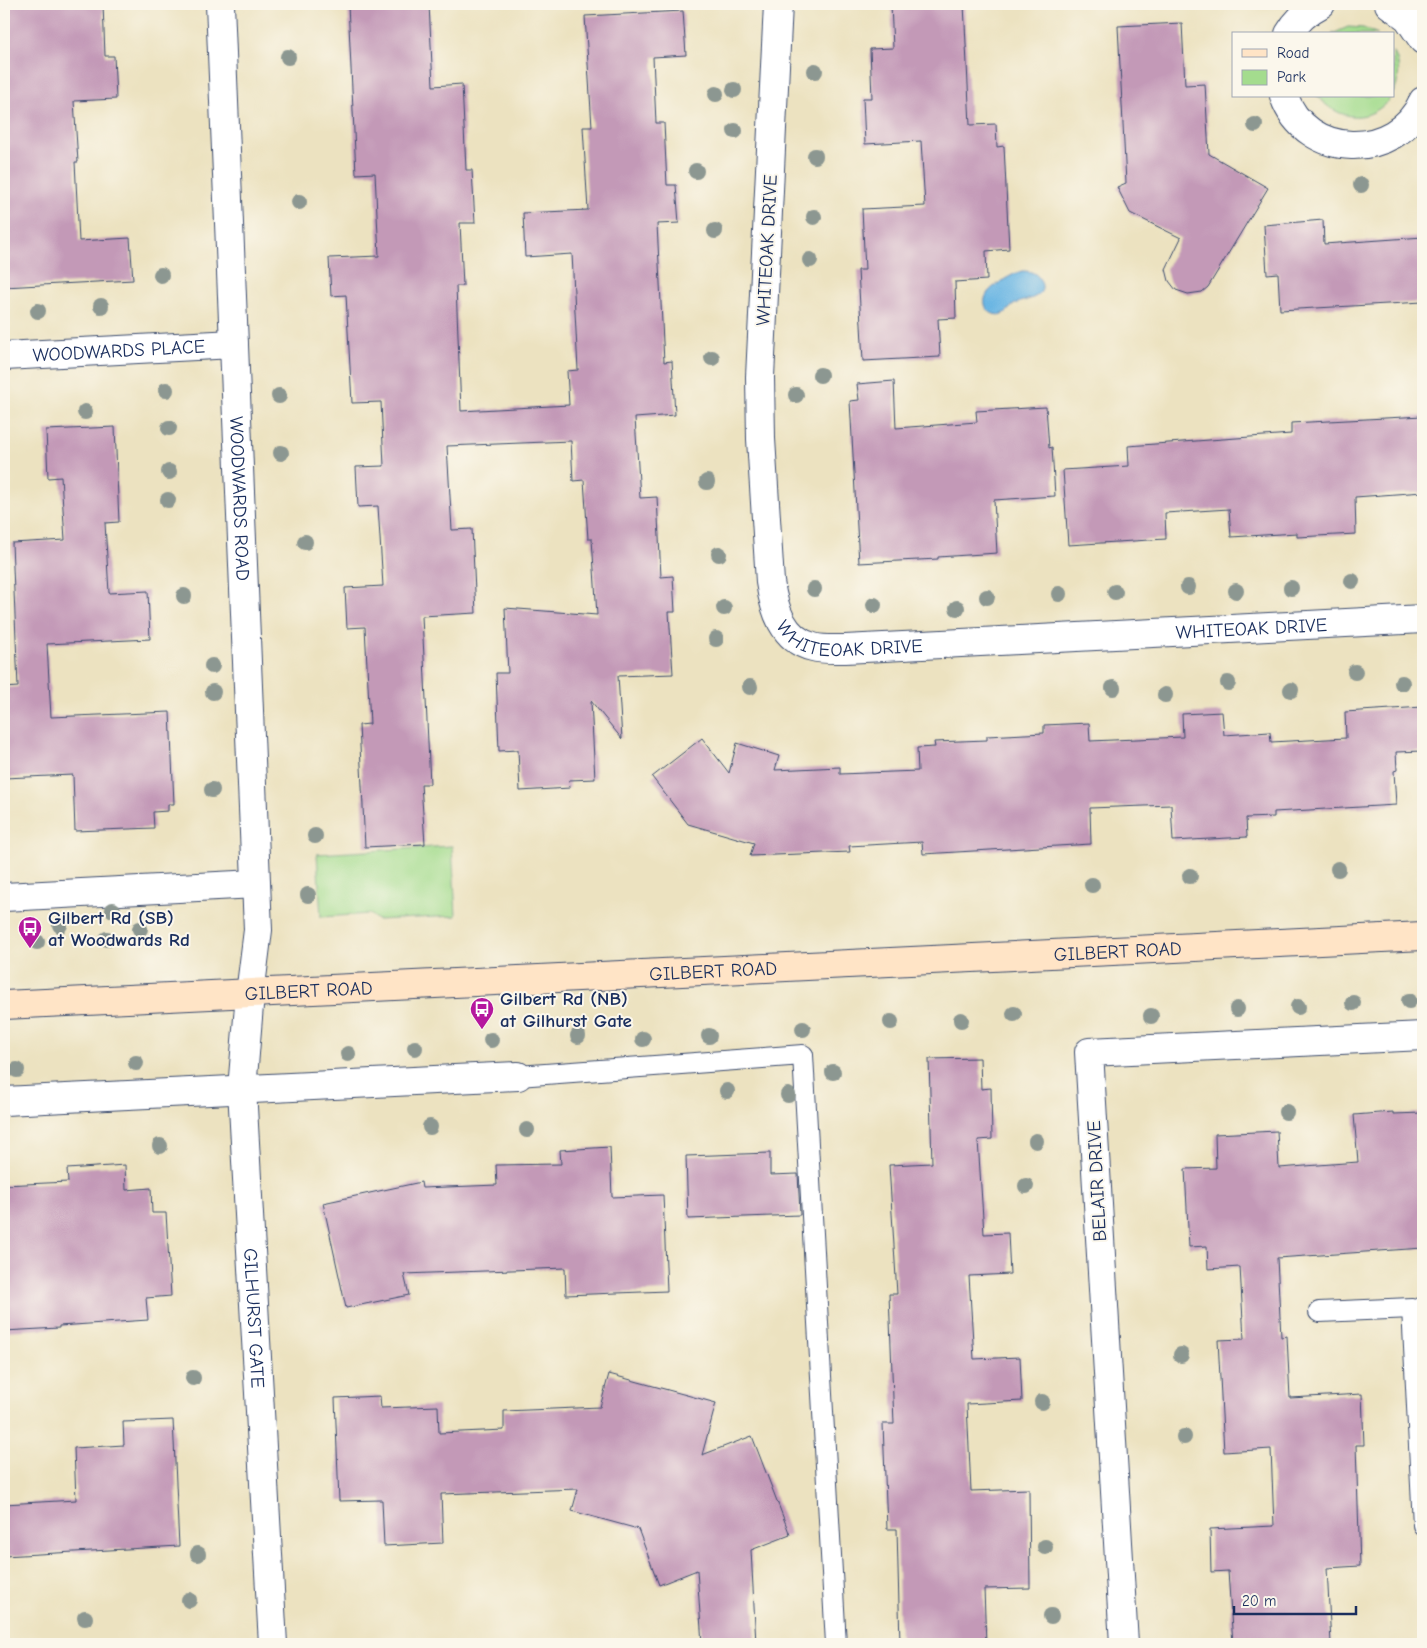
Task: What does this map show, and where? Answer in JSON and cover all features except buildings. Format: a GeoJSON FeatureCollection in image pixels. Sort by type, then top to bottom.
{"type":"FeatureCollection","features":[{"type":"Feature","properties":{"kind":"main road","name":"GILBERT ROAD"},"geometry":{"type":"LineString","coordinates":[[4,1005],[1423,936]]}},
{"type":"Feature","properties":{"kind":"street","name":"WOODWARDS ROAD"},"geometry":{"type":"LineString","coordinates":[[220,4],[258,930],[250,994]]}},
{"type":"Feature","properties":{"kind":"street","name":"WHITEOAK DRIVE"},"geometry":{"type":"LineString","coordinates":[[778,4],[760,409],[770,582],[776,609],[782,624],[791,635],[802,643],[814,648],[845,649],[1423,620]]}},
{"type":"Feature","properties":{"kind":"street"},"geometry":{"type":"LineString","coordinates":[[1290,32],[1305,13],[1321,4]]}},
{"type":"Feature","properties":{"kind":"street"},"geometry":{"type":"LineString","coordinates":[[1389,4],[1408,18],[1423,40]]}},
{"type":"Feature","properties":{"kind":"street"},"geometry":{"type":"LineString","coordinates":[[1285,98],[1292,113],[1311,132],[1337,144],[1357,146],[1382,141],[1403,129],[1420,108],[1423,101]]}},
{"type":"Feature","properties":{"kind":"street","name":"WOODWARDS PLACE"},"geometry":{"type":"LineString","coordinates":[[4,356],[234,344]]}},
{"type":"Feature","properties":{"kind":"street"},"geometry":{"type":"LineString","coordinates":[[4,897],[256,884]]}},
{"type":"Feature","properties":{"kind":"street","name":"GILHURST GATE"},"geometry":{"type":"LineString","coordinates":[[250,994],[242,1089],[273,1644]]}},
{"type":"Feature","properties":{"kind":"street","name":"BELAIR DRIVE"},"geometry":{"type":"LineString","coordinates":[[1124,1644],[1089,1052],[1423,1036]]}},
{"type":"Feature","properties":{"kind":"street"},"geometry":{"type":"LineString","coordinates":[[4,1101],[518,1076]]}},
{"type":"Feature","properties":{"kind":"lane"},"geometry":{"type":"LineString","coordinates":[[518,1076],[803,1055],[836,1644]]}},
{"type":"Feature","properties":{"kind":"lane"},"geometry":{"type":"LineString","coordinates":[[1319,1312],[1418,1308],[1423,1525]]}},
{"type":"Feature","properties":{"kind":"green space"},"geometry":{"type":"Polygon","coordinates":[[[1348,27],[1363,28],[1373,32],[1337,32],[1348,27]]]}},
{"type":"Feature","properties":{"kind":"green space"},"geometry":{"type":"Polygon","coordinates":[[[1394,53],[1399,72],[1394,90],[1394,53]]]}},
{"type":"Feature","properties":{"kind":"green space"},"geometry":{"type":"Polygon","coordinates":[[[1319,98],[1390,98],[1374,112],[1355,116],[1335,111],[1319,98]]]}},
{"type":"Feature","properties":{"kind":"green space"},"geometry":{"type":"Polygon","coordinates":[[[452,846],[456,916],[377,920],[370,914],[321,917],[317,854],[452,846]]]}},
{"type":"Feature","properties":{"kind":"water"},"geometry":{"type":"Polygon","coordinates":[[[1022,271],[1032,272],[1039,278],[1042,290],[1039,294],[1015,304],[1003,314],[998,315],[990,312],[985,302],[989,291],[1003,280],[1022,271]]]}},
{"type":"Feature","properties":{"kind":"place","name":"Gilbert Rd (SB) at Woodwards Rd"},"geometry":{"type":"Point","coordinates":[30,949]}},
{"type":"Feature","properties":{"kind":"place","name":"Gilbert Rd (NB) at Gilhurst Gate"},"geometry":{"type":"Point","coordinates":[482,1030]}}]}
